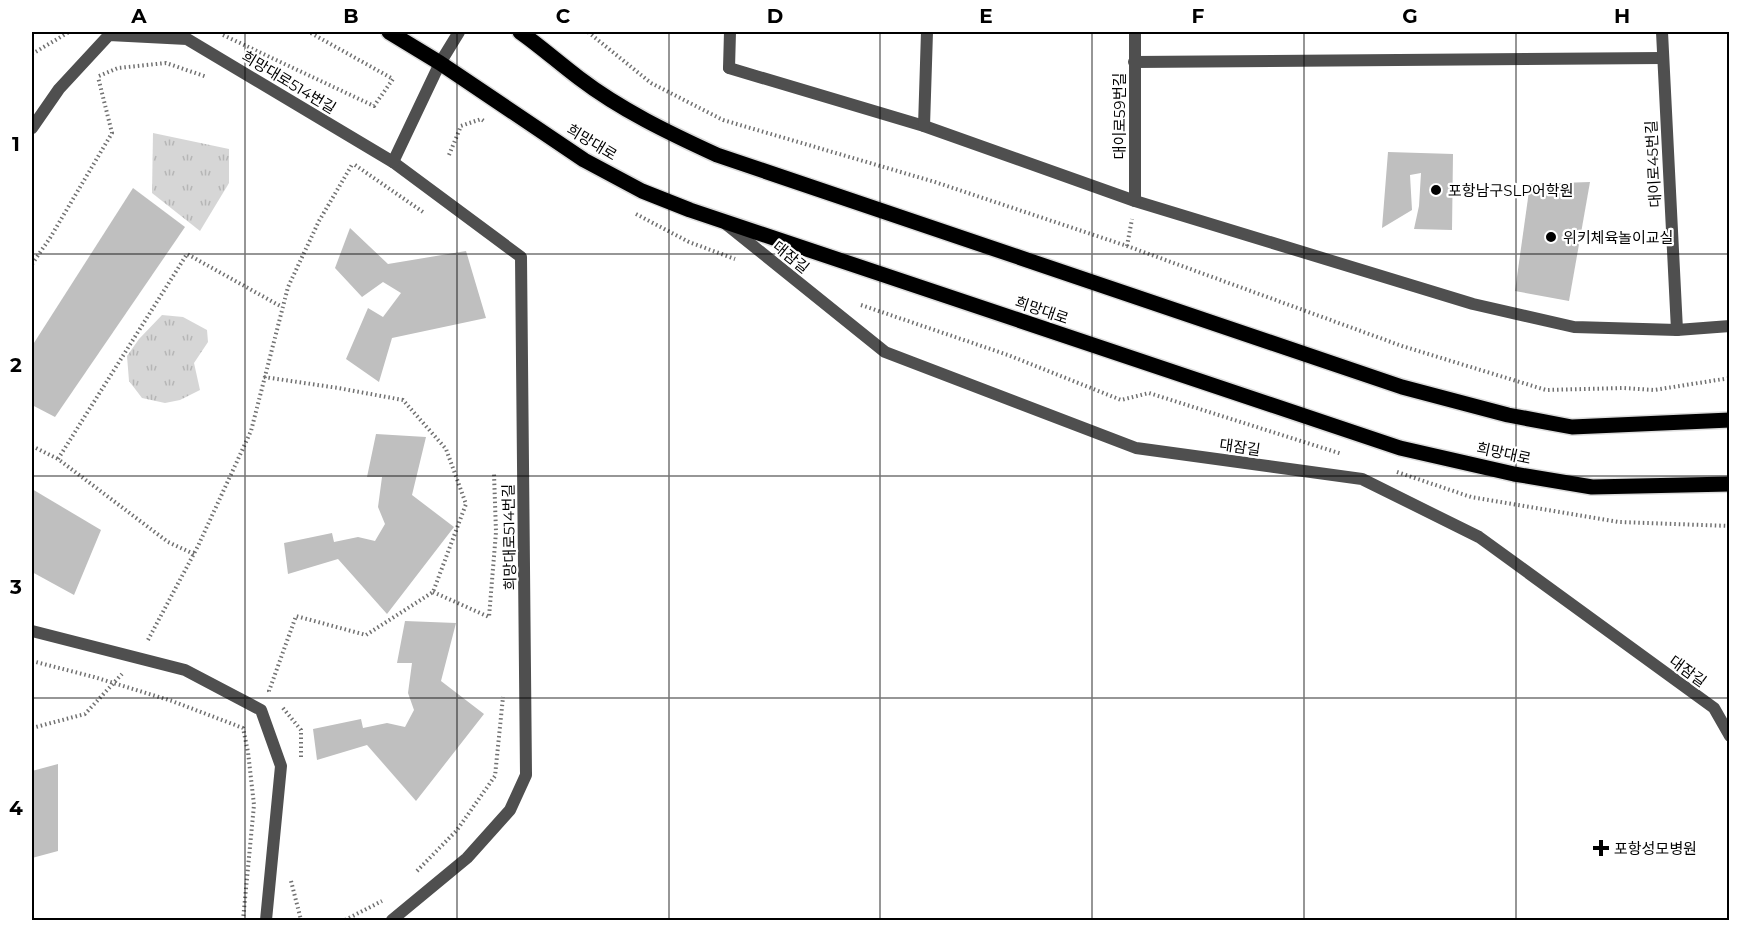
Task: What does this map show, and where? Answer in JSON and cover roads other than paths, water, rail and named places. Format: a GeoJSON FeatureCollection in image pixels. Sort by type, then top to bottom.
{"type":"FeatureCollection","features":[{"type":"Feature","properties":{"kind":"main road","name":"희망대로"},"geometry":{"type":"LineString","coordinates":[[389,32],[440,63],[584,160],[642,191],[724,222],[1400,448],[1514,474],[1592,487],[1730,484]]}},
{"type":"Feature","properties":{"kind":"main road"},"geometry":{"type":"LineString","coordinates":[[520,32],[547,51],[579,79],[650,124],[717,155],[1402,387],[1508,416],[1572,427],[1730,420]]}},
{"type":"Feature","properties":{"kind":"street"},"geometry":{"type":"LineString","coordinates":[[393,162],[440,63],[459,32]]}},
{"type":"Feature","properties":{"kind":"street"},"geometry":{"type":"LineString","coordinates":[[730,32],[729,68],[924,126],[1135,201],[1473,304],[1574,327],[1677,330],[1730,326]]}},
{"type":"Feature","properties":{"kind":"street"},"geometry":{"type":"LineString","coordinates":[[924,126],[927,32]]}},
{"type":"Feature","properties":{"kind":"street","name":"대이로59번길"},"geometry":{"type":"LineString","coordinates":[[1135,32],[1135,201]]}},
{"type":"Feature","properties":{"kind":"street","name":"대이로45번길"},"geometry":{"type":"LineString","coordinates":[[1662,32],[1677,330]]}},
{"type":"Feature","properties":{"kind":"street","name":"희망대로514번길"},"geometry":{"type":"LineString","coordinates":[[32,128],[58,89],[109,35],[187,39],[393,162],[521,257],[526,775],[510,810],[467,858],[392,921]]}},
{"type":"Feature","properties":{"kind":"street"},"geometry":{"type":"LineString","coordinates":[[1134,62],[1662,58]]}},
{"type":"Feature","properties":{"kind":"street","name":"대잠길"},"geometry":{"type":"LineString","coordinates":[[724,222],[885,352],[1136,448],[1362,479],[1479,537],[1714,708],[1730,736]]}},
{"type":"Feature","properties":{"kind":"street"},"geometry":{"type":"LineString","coordinates":[[32,631],[185,670],[261,710],[281,766],[266,921]]}},
{"type":"Feature","properties":{"kind":"place","name":"포항남구SLP어학원"},"geometry":{"type":"Point","coordinates":[1436,190]}},
{"type":"Feature","properties":{"kind":"place","name":"위키체육놀이교실"},"geometry":{"type":"Point","coordinates":[1551,237]}},
{"type":"Feature","properties":{"kind":"place","name":"포항성모병원"},"geometry":{"type":"Point","coordinates":[1601,848]}}]}
